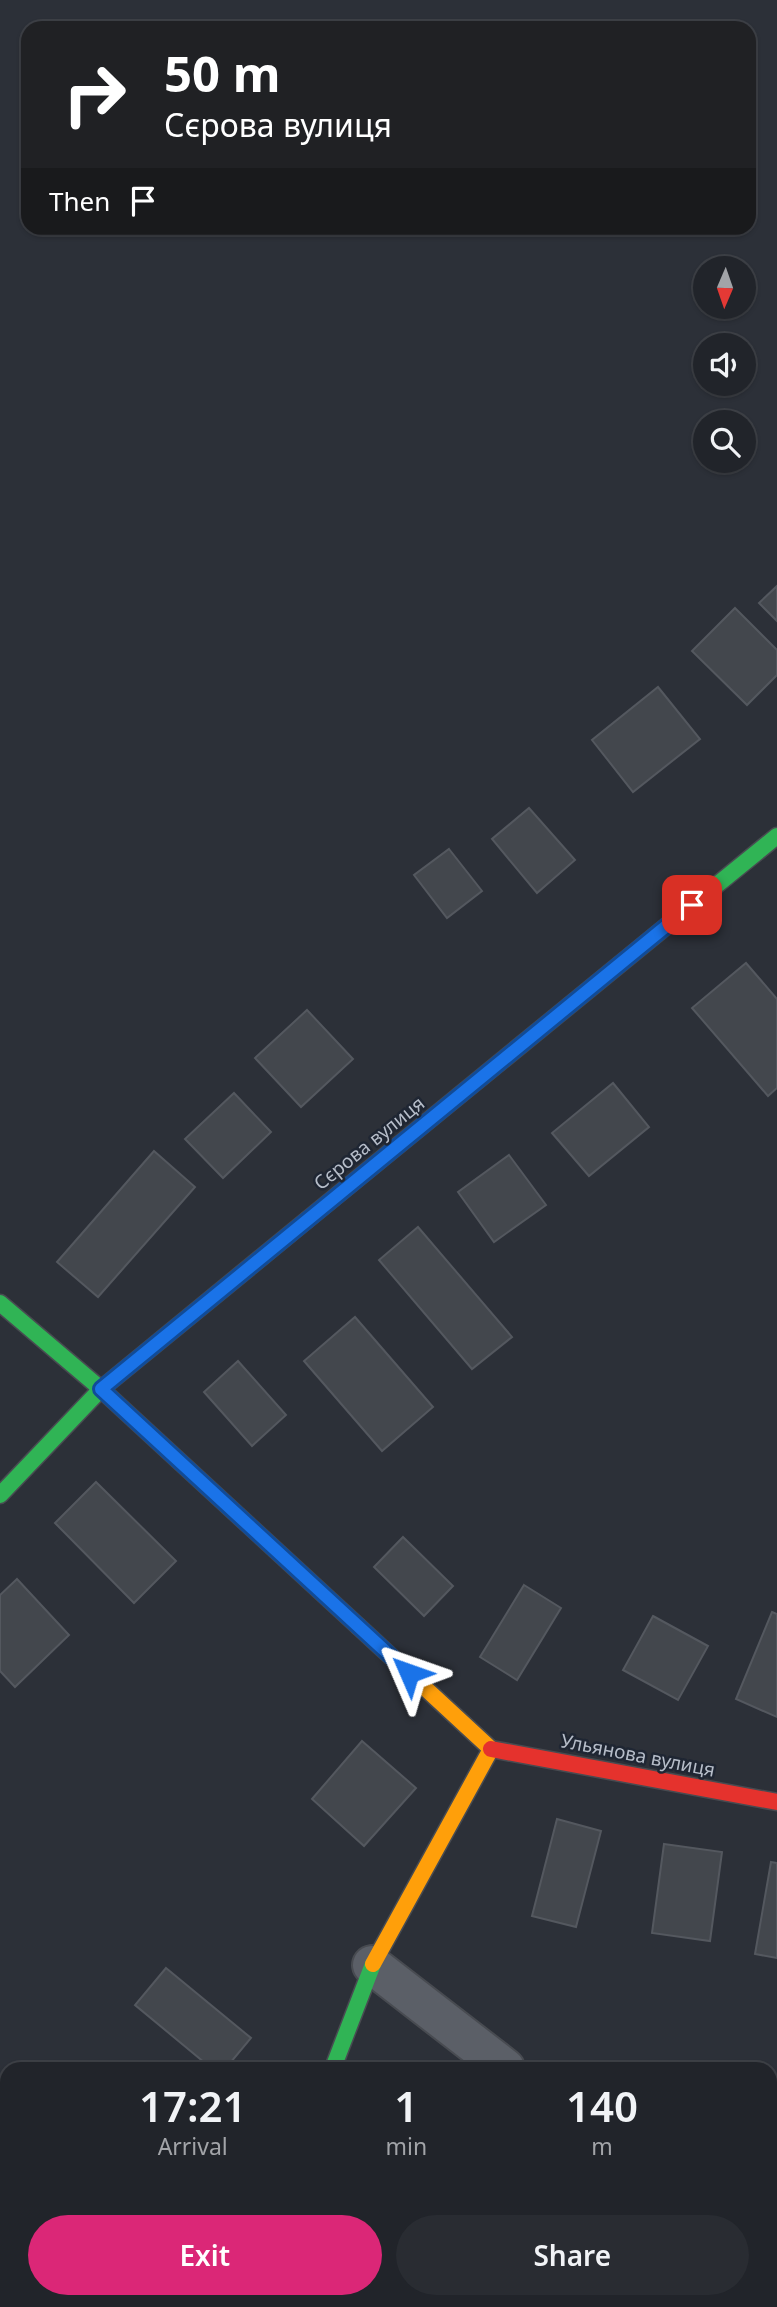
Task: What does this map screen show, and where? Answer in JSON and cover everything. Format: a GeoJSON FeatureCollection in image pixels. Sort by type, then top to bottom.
{"type":"FeatureCollection","features":[{"type":"Feature","properties":{"kind":"street","name":"Сєрова вулиця"},"geometry":{"type":"LineString","coordinates":[[0,1495],[101,1389],[777,836]]}},
{"type":"Feature","properties":{"kind":"street"},"geometry":{"type":"LineString","coordinates":[[0,1303],[101,1389],[491,1749],[372,1965],[335,2062]]}},
{"type":"Feature","properties":{"kind":"street","name":"Ульянова вулиця"},"geometry":{"type":"LineString","coordinates":[[491,1749],[777,1802]]}},
{"type":"Feature","properties":{"kind":"street"},"geometry":{"type":"LineString","coordinates":[[372,1965],[497,2062]]}},
{"type":"Feature","properties":{"kind":"building"},"geometry":{"type":"Polygon","coordinates":[[[777,586],[777,621],[759,603],[777,586]]]}},
{"type":"Feature","properties":{"kind":"building"},"geometry":{"type":"Polygon","coordinates":[[[735,608],[777,650],[777,675],[747,705],[692,651],[735,608]]]}},
{"type":"Feature","properties":{"kind":"building"},"geometry":{"type":"Polygon","coordinates":[[[658,687],[700,739],[633,792],[592,740],[658,687]]]}},
{"type":"Feature","properties":{"kind":"building"},"geometry":{"type":"Polygon","coordinates":[[[529,808],[575,860],[537,893],[492,839],[529,808]]]}},
{"type":"Feature","properties":{"kind":"building"},"geometry":{"type":"Polygon","coordinates":[[[449,849],[482,891],[447,918],[414,875],[449,849]]]}},
{"type":"Feature","properties":{"kind":"building"},"geometry":{"type":"Polygon","coordinates":[[[746,963],[777,999],[777,1088],[768,1096],[692,1008],[746,963]]]}},
{"type":"Feature","properties":{"kind":"building"},"geometry":{"type":"Polygon","coordinates":[[[307,1010],[353,1059],[301,1107],[255,1058],[307,1010]]]}},
{"type":"Feature","properties":{"kind":"building"},"geometry":{"type":"Polygon","coordinates":[[[613,1083],[649,1127],[589,1176],[552,1133],[613,1083]]]}},
{"type":"Feature","properties":{"kind":"building"},"geometry":{"type":"Polygon","coordinates":[[[234,1093],[271,1132],[223,1178],[185,1139],[234,1093]]]}},
{"type":"Feature","properties":{"kind":"building"},"geometry":{"type":"Polygon","coordinates":[[[154,1151],[195,1187],[98,1297],[57,1262],[154,1151]]]}},
{"type":"Feature","properties":{"kind":"building"},"geometry":{"type":"Polygon","coordinates":[[[509,1155],[546,1205],[494,1242],[458,1192],[509,1155]]]}},
{"type":"Feature","properties":{"kind":"building"},"geometry":{"type":"Polygon","coordinates":[[[418,1227],[512,1337],[472,1369],[379,1260],[418,1227]]]}},
{"type":"Feature","properties":{"kind":"building"},"geometry":{"type":"Polygon","coordinates":[[[355,1317],[433,1407],[382,1451],[304,1361],[355,1317]]]}},
{"type":"Feature","properties":{"kind":"building"},"geometry":{"type":"Polygon","coordinates":[[[238,1361],[286,1415],[252,1446],[204,1392],[238,1361]]]}},
{"type":"Feature","properties":{"kind":"building"},"geometry":{"type":"Polygon","coordinates":[[[96,1482],[176,1561],[134,1603],[55,1523],[96,1482]]]}},
{"type":"Feature","properties":{"kind":"building"},"geometry":{"type":"Polygon","coordinates":[[[403,1537],[453,1586],[424,1616],[374,1567],[403,1537]]]}},
{"type":"Feature","properties":{"kind":"building"},"geometry":{"type":"Polygon","coordinates":[[[17,1579],[69,1635],[15,1687],[0,1671],[0,1595],[17,1579]]]}},
{"type":"Feature","properties":{"kind":"building"},"geometry":{"type":"Polygon","coordinates":[[[524,1585],[561,1608],[517,1680],[480,1657],[524,1585]]]}},
{"type":"Feature","properties":{"kind":"building"},"geometry":{"type":"Polygon","coordinates":[[[772,1612],[777,1614],[777,1717],[736,1699],[772,1612]]]}},
{"type":"Feature","properties":{"kind":"building"},"geometry":{"type":"Polygon","coordinates":[[[653,1616],[708,1646],[678,1700],[623,1670],[653,1616]]]}},
{"type":"Feature","properties":{"kind":"building"},"geometry":{"type":"Polygon","coordinates":[[[362,1741],[416,1788],[364,1846],[312,1799],[362,1741]]]}},
{"type":"Feature","properties":{"kind":"building"},"geometry":{"type":"Polygon","coordinates":[[[557,1819],[601,1831],[576,1927],[532,1916],[557,1819]]]}},
{"type":"Feature","properties":{"kind":"building"},"geometry":{"type":"Polygon","coordinates":[[[664,1844],[722,1852],[710,1941],[652,1933],[664,1844]]]}},
{"type":"Feature","properties":{"kind":"building"},"geometry":{"type":"Polygon","coordinates":[[[771,1862],[777,1863],[777,1958],[755,1954],[771,1862]]]}},
{"type":"Feature","properties":{"kind":"building"},"geometry":{"type":"Polygon","coordinates":[[[166,1968],[251,2038],[231,2062],[204,2062],[135,2005],[166,1968]]]}},
{"type":"Feature","properties":{"kind":"traffic: fast"},"geometry":{"type":"LineString","coordinates":[[691,906],[777,836]]}},
{"type":"Feature","properties":{"kind":"traffic: fast"},"geometry":{"type":"LineString","coordinates":[[0,1495],[101,1389],[307,1220]]}},
{"type":"Feature","properties":{"kind":"traffic: fast"},"geometry":{"type":"LineString","coordinates":[[0,1303],[101,1389],[358,1626]]}},
{"type":"Feature","properties":{"kind":"traffic: fast"},"geometry":{"type":"LineString","coordinates":[[335,2062],[373,1964]]}},
{"type":"Feature","properties":{"kind":"traffic: slow"},"geometry":{"type":"LineString","coordinates":[[358,1626],[491,1749],[373,1964]]}},
{"type":"Feature","properties":{"kind":"traffic: jam"},"geometry":{"type":"LineString","coordinates":[[307,1220],[691,906]]}},
{"type":"Feature","properties":{"kind":"traffic: jam"},"geometry":{"type":"LineString","coordinates":[[491,1749],[777,1802]]}},
{"type":"Feature","properties":{"kind":"route"},"geometry":{"type":"LineString","coordinates":[[409,1673],[101,1389],[692,905]]}}]}
